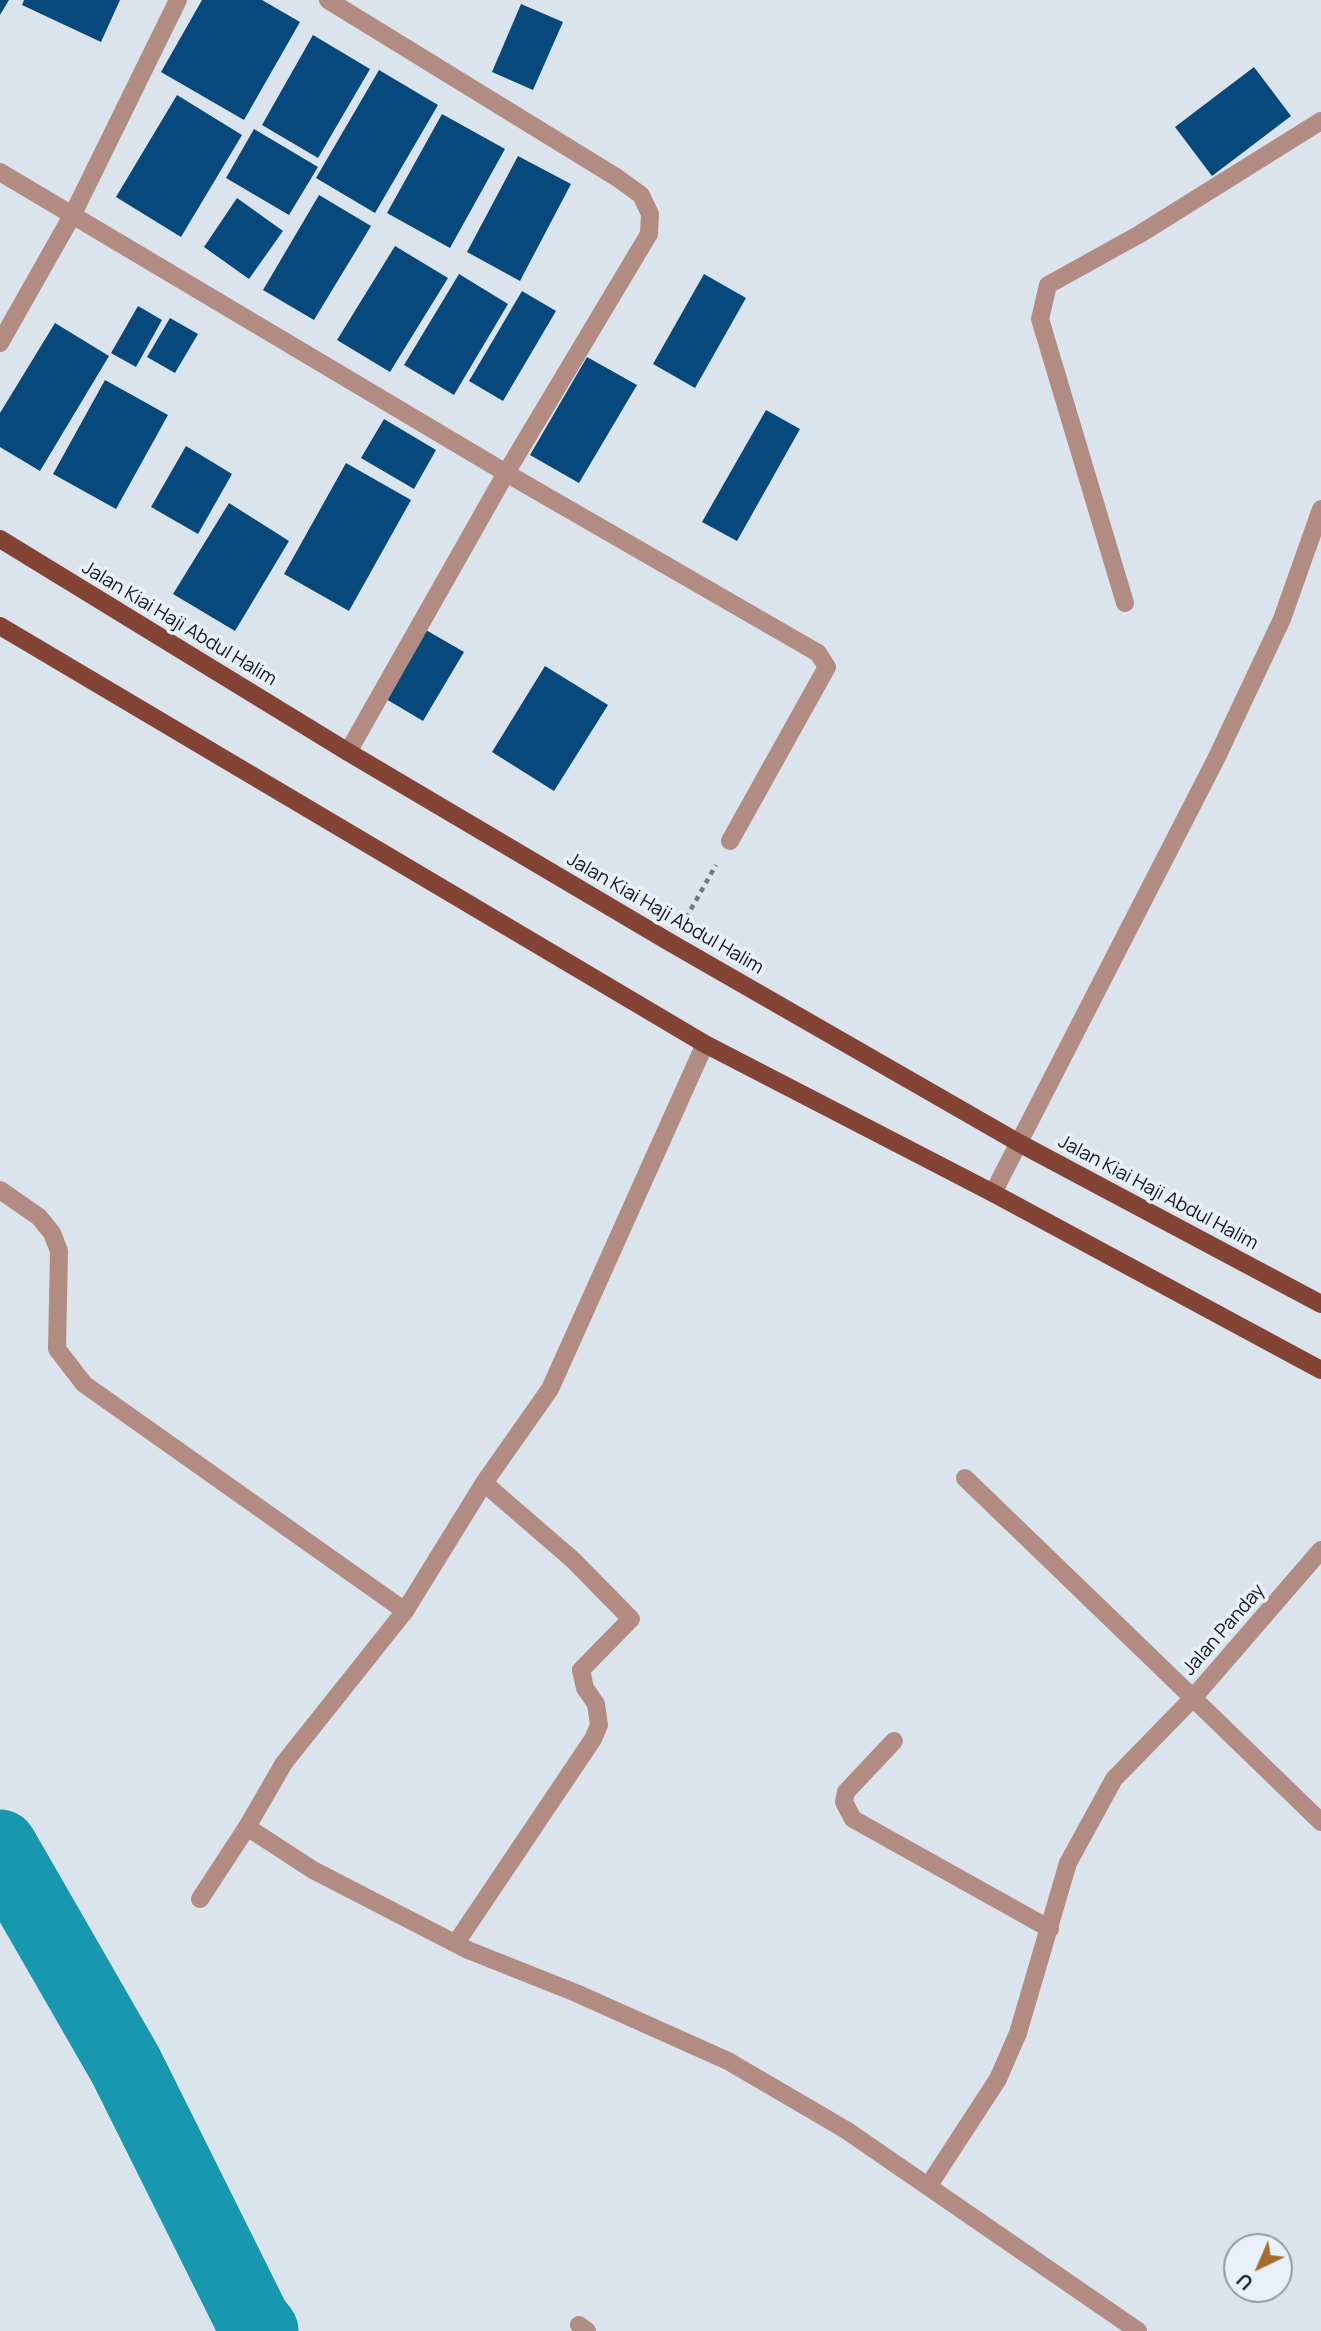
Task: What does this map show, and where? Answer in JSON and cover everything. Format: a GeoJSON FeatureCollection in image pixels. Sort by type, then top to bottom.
{"type":"FeatureCollection","features":[{"type":"Feature","properties":{"kind":"main road","name":"Jalan Kiai Haji Abdul Halim"},"geometry":{"type":"LineString","coordinates":[[0,539],[348,752],[671,943],[1019,1143],[1321,1304]]}},
{"type":"Feature","properties":{"kind":"main road"},"geometry":{"type":"LineString","coordinates":[[0,626],[705,1044],[993,1193],[1321,1370]]}},
{"type":"Feature","properties":{"kind":"street"},"geometry":{"type":"LineString","coordinates":[[0,343],[73,214],[178,0]]}},
{"type":"Feature","properties":{"kind":"street"},"geometry":{"type":"LineString","coordinates":[[328,0],[616,177],[641,195],[650,214],[649,234],[506,474],[348,752]]}},
{"type":"Feature","properties":{"kind":"street"},"geometry":{"type":"LineString","coordinates":[[1125,603],[1040,319],[1048,285],[1140,234],[1321,121]]}},
{"type":"Feature","properties":{"kind":"street"},"geometry":{"type":"LineString","coordinates":[[0,172],[506,474],[818,653],[827,667],[730,841]]}},
{"type":"Feature","properties":{"kind":"street"},"geometry":{"type":"LineString","coordinates":[[993,1193],[1221,747],[1282,619],[1321,509]]}},
{"type":"Feature","properties":{"kind":"street"},"geometry":{"type":"LineString","coordinates":[[200,1899],[247,1827],[284,1763],[405,1611],[484,1483],[550,1389],[705,1044]]}},
{"type":"Feature","properties":{"kind":"street"},"geometry":{"type":"LineString","coordinates":[[0,1190],[38,1217],[52,1233],[59,1251],[57,1349],[84,1384],[405,1611]]}},
{"type":"Feature","properties":{"kind":"street"},"geometry":{"type":"LineString","coordinates":[[929,2185],[998,2079],[1018,2033],[1068,1863],[1114,1779],[1193,1698],[965,1478]]}},
{"type":"Feature","properties":{"kind":"street"},"geometry":{"type":"LineString","coordinates":[[456,1943],[593,1739],[599,1725],[596,1704],[585,1688],[581,1670],[631,1619],[573,1560],[484,1483]]}},
{"type":"Feature","properties":{"kind":"street","name":"Jalan Panday"},"geometry":{"type":"LineString","coordinates":[[1321,1550],[1193,1698],[1321,1822]]}},
{"type":"Feature","properties":{"kind":"street"},"geometry":{"type":"LineString","coordinates":[[894,1741],[846,1792],[844,1802],[853,1819],[1050,1929]]}},
{"type":"Feature","properties":{"kind":"street"},"geometry":{"type":"LineString","coordinates":[[247,1827],[313,1870],[456,1943],[728,2061],[846,2130],[1138,2331]]}},
{"type":"Feature","properties":{"kind":"path"},"geometry":{"type":"LineString","coordinates":[[671,943],[730,841]]}},
{"type":"Feature","properties":{"kind":"building"},"geometry":{"type":"Polygon","coordinates":[[[0,0],[9,0],[0,15],[0,0]]]}},
{"type":"Feature","properties":{"kind":"building"},"geometry":{"type":"Polygon","coordinates":[[[24,0],[120,0],[101,42],[22,5],[24,0]]]}},
{"type":"Feature","properties":{"kind":"building"},"geometry":{"type":"Polygon","coordinates":[[[202,0],[262,0],[300,22],[244,120],[161,72],[202,0]]]}},
{"type":"Feature","properties":{"kind":"building"},"geometry":{"type":"Polygon","coordinates":[[[521,4],[563,22],[533,90],[492,72],[521,4]]]}},
{"type":"Feature","properties":{"kind":"building"},"geometry":{"type":"Polygon","coordinates":[[[313,35],[370,69],[318,158],[262,125],[313,35]]]}},
{"type":"Feature","properties":{"kind":"building"},"geometry":{"type":"Polygon","coordinates":[[[1254,67],[1291,116],[1212,176],[1175,127],[1254,67]]]}},
{"type":"Feature","properties":{"kind":"building"},"geometry":{"type":"Polygon","coordinates":[[[379,70],[438,105],[375,213],[316,178],[379,70]]]}},
{"type":"Feature","properties":{"kind":"building"},"geometry":{"type":"Polygon","coordinates":[[[177,95],[242,135],[181,237],[116,197],[177,95]]]}},
{"type":"Feature","properties":{"kind":"building"},"geometry":{"type":"Polygon","coordinates":[[[442,114],[505,149],[450,248],[387,213],[442,114]]]}},
{"type":"Feature","properties":{"kind":"building"},"geometry":{"type":"Polygon","coordinates":[[[254,129],[318,167],[289,215],[226,178],[254,129]]]}},
{"type":"Feature","properties":{"kind":"building"},"geometry":{"type":"Polygon","coordinates":[[[518,156],[571,184],[520,281],[467,252],[518,156]]]}},
{"type":"Feature","properties":{"kind":"building"},"geometry":{"type":"Polygon","coordinates":[[[319,195],[371,226],[314,320],[263,290],[319,195]]]}},
{"type":"Feature","properties":{"kind":"building"},"geometry":{"type":"Polygon","coordinates":[[[237,198],[283,231],[249,279],[204,247],[237,198]]]}},
{"type":"Feature","properties":{"kind":"building"},"geometry":{"type":"Polygon","coordinates":[[[395,246],[448,278],[390,372],[337,340],[395,246]]]}},
{"type":"Feature","properties":{"kind":"building"},"geometry":{"type":"Polygon","coordinates":[[[459,274],[508,304],[454,395],[404,365],[459,274]]]}},
{"type":"Feature","properties":{"kind":"building"},"geometry":{"type":"Polygon","coordinates":[[[704,274],[746,298],[695,388],[653,364],[704,274]]]}},
{"type":"Feature","properties":{"kind":"building"},"geometry":{"type":"Polygon","coordinates":[[[522,291],[556,311],[503,401],[469,381],[522,291]]]}},
{"type":"Feature","properties":{"kind":"building"},"geometry":{"type":"Polygon","coordinates":[[[138,306],[162,320],[136,367],[111,353],[138,306]]]}},
{"type":"Feature","properties":{"kind":"building"},"geometry":{"type":"Polygon","coordinates":[[[170,318],[198,334],[175,373],[147,357],[170,318]]]}},
{"type":"Feature","properties":{"kind":"building"},"geometry":{"type":"Polygon","coordinates":[[[55,323],[109,356],[40,471],[0,447],[0,413],[55,323]]]}},
{"type":"Feature","properties":{"kind":"building"},"geometry":{"type":"Polygon","coordinates":[[[587,357],[637,385],[579,483],[530,455],[587,357]]]}},
{"type":"Feature","properties":{"kind":"building"},"geometry":{"type":"Polygon","coordinates":[[[105,380],[168,415],[116,509],[53,474],[105,380]]]}},
{"type":"Feature","properties":{"kind":"building"},"geometry":{"type":"Polygon","coordinates":[[[766,410],[800,429],[737,541],[702,522],[766,410]]]}},
{"type":"Feature","properties":{"kind":"building"},"geometry":{"type":"Polygon","coordinates":[[[384,419],[436,450],[414,489],[361,458],[384,419]]]}},
{"type":"Feature","properties":{"kind":"building"},"geometry":{"type":"Polygon","coordinates":[[[186,446],[232,474],[198,534],[151,507],[186,446]]]}},
{"type":"Feature","properties":{"kind":"building"},"geometry":{"type":"Polygon","coordinates":[[[346,463],[411,500],[349,611],[284,574],[346,463]]]}},
{"type":"Feature","properties":{"kind":"building"},"geometry":{"type":"Polygon","coordinates":[[[229,503],[289,541],[235,631],[173,594],[229,503]]]}},
{"type":"Feature","properties":{"kind":"building"},"geometry":{"type":"Polygon","coordinates":[[[426,630],[464,652],[423,721],[386,699],[426,630]]]}},
{"type":"Feature","properties":{"kind":"building"},"geometry":{"type":"Polygon","coordinates":[[[545,666],[608,705],[554,791],[492,752],[545,666]]]}},
{"type":"Feature","properties":{"kind":"waterway"},"geometry":{"type":"LineString","coordinates":[[0,1847],[126,2066],[253,2321],[261,2331]]}}]}
